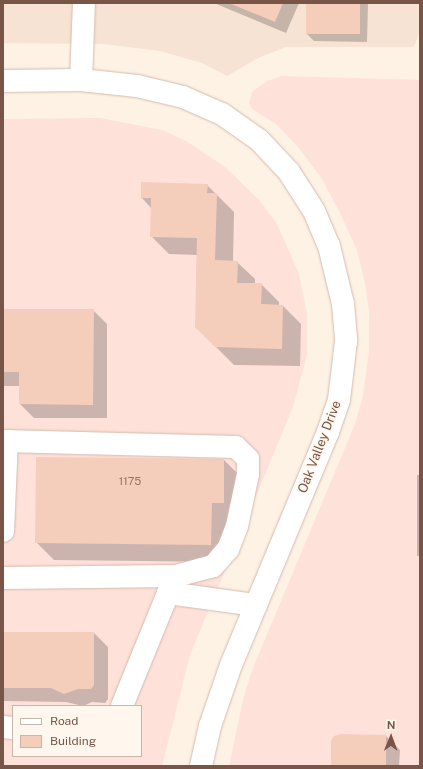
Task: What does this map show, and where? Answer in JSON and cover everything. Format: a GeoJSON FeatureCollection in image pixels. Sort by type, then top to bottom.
{"type":"FeatureCollection","features":[{"type":"Feature","properties":{"kind":"street"},"geometry":{"type":"LineString","coordinates":[[81,80],[84,3]]}},
{"type":"Feature","properties":{"kind":"street","name":"Oak Valley Drive"},"geometry":{"type":"LineString","coordinates":[[3,81],[81,80],[137,86],[175,95],[222,114],[259,140],[288,172],[314,211],[329,246],[343,304],[346,341],[339,400],[328,432],[220,694],[201,766]]}},
{"type":"Feature","properties":{"kind":"street"},"geometry":{"type":"LineString","coordinates":[[3,531],[5,441],[236,447],[248,459],[248,474],[237,526],[228,549],[213,566],[172,585],[122,705]]}},
{"type":"Feature","properties":{"kind":"street"},"geometry":{"type":"LineString","coordinates":[[3,578],[172,585],[256,605]]}},
{"type":"Feature","properties":{"kind":"shaded area"},"geometry":{"type":"Polygon","coordinates":[[[3,3],[420,3],[420,31],[414,47],[286,47],[258,58],[227,76],[202,63],[160,51],[103,44],[3,43],[3,3]]]}},
{"type":"Feature","properties":{"kind":"shaded area"},"geometry":{"type":"Polygon","coordinates":[[[282,76],[420,80],[420,766],[229,766],[244,696],[253,668],[355,424],[363,396],[369,351],[369,311],[365,283],[357,250],[340,213],[322,179],[299,148],[276,124],[252,109],[249,103],[252,92],[267,81],[282,76]]]}},
{"type":"Feature","properties":{"kind":"shaded area"},"geometry":{"type":"Polygon","coordinates":[[[100,118],[162,130],[186,141],[225,167],[260,201],[277,224],[299,274],[307,314],[307,355],[293,407],[190,655],[162,766],[3,766],[3,119],[100,118]]]}},
{"type":"Feature","properties":{"kind":"building"},"geometry":{"type":"Polygon","coordinates":[[[229,3],[283,3],[275,22],[229,3]]]}},
{"type":"Feature","properties":{"kind":"building"},"geometry":{"type":"Polygon","coordinates":[[[306,3],[360,3],[360,34],[306,34],[306,3]]]}},
{"type":"Feature","properties":{"kind":"building"},"geometry":{"type":"Polygon","coordinates":[[[141,182],[208,184],[207,193],[217,193],[215,260],[238,261],[237,283],[262,283],[261,304],[283,305],[282,349],[215,347],[195,327],[197,238],[150,237],[151,198],[141,198],[141,182]]]}},
{"type":"Feature","properties":{"kind":"building"},"geometry":{"type":"Polygon","coordinates":[[[3,309],[94,309],[93,405],[19,404],[19,372],[3,372],[3,309]]]}},
{"type":"Feature","properties":{"kind":"building"},"geometry":{"type":"Polygon","coordinates":[[[36,457],[224,459],[224,503],[212,503],[211,545],[35,543],[36,457]]]}},
{"type":"Feature","properties":{"kind":"building"},"geometry":{"type":"Polygon","coordinates":[[[3,632],[94,632],[94,685],[91,689],[78,689],[64,694],[51,688],[3,688],[3,632]]]}},
{"type":"Feature","properties":{"kind":"building"},"geometry":{"type":"Polygon","coordinates":[[[341,734],[386,735],[386,766],[331,766],[331,741],[334,736],[341,734]]]}}]}
